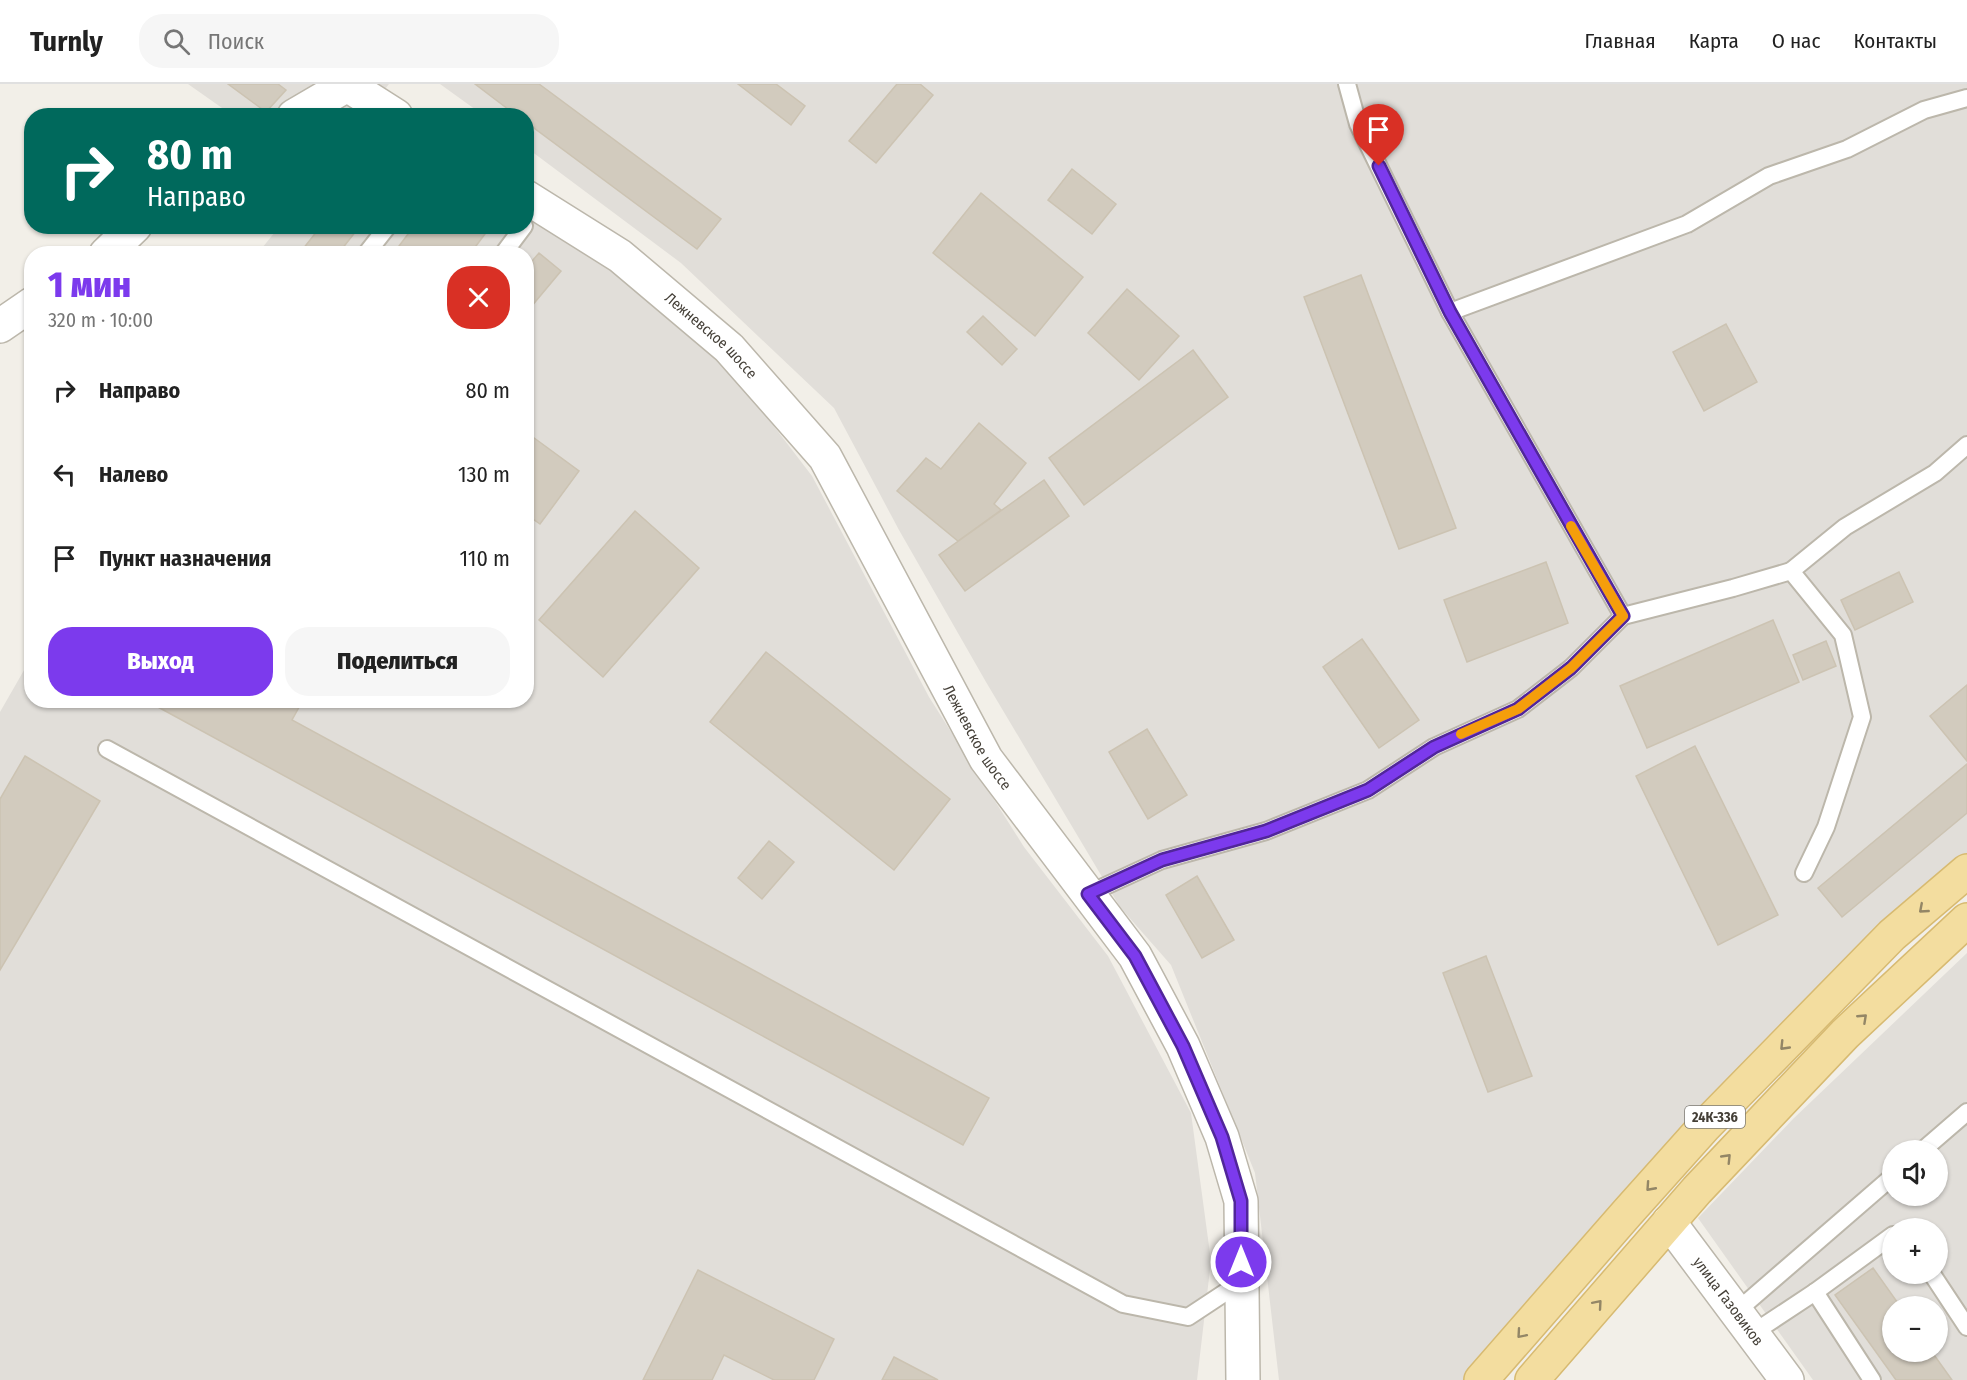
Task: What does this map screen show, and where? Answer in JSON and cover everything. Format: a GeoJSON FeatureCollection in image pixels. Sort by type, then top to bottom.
{"type":"FeatureCollection","features":[{"type":"Feature","properties":{"kind":"main road","name":"24К-336"},"geometry":{"type":"LineString","coordinates":[[1481,1380],[1704,1127],[1892,935],[1967,871]]}},
{"type":"Feature","properties":{"kind":"main road","name":"24К-336"},"geometry":{"type":"LineString","coordinates":[[1532,1380],[1697,1190],[1845,1034],[1967,920]]}},
{"type":"Feature","properties":{"kind":"street"},"geometry":{"type":"LineString","coordinates":[[307,108],[347,84],[384,108]]}},
{"type":"Feature","properties":{"kind":"street","name":"Лежневское шоссе"},"geometry":{"type":"LineString","coordinates":[[534,215],[620,256],[729,348],[825,457],[986,759],[1135,956],[1183,1046],[1222,1137],[1241,1201],[1243,1380]]}},
{"type":"Feature","properties":{"kind":"street"},"geometry":{"type":"LineString","coordinates":[[114,246],[127,234]]}},
{"type":"Feature","properties":{"kind":"street"},"geometry":{"type":"LineString","coordinates":[[0,326],[24,310]]}},
{"type":"Feature","properties":{"kind":"street","name":"улица Газовиков"},"geometry":{"type":"LineString","coordinates":[[1670,1221],[1787,1380]]}},
{"type":"Feature","properties":{"kind":"lane"},"geometry":{"type":"LineString","coordinates":[[1347,84],[1358,124],[1450,312],[1623,616]]}},
{"type":"Feature","properties":{"kind":"lane"},"geometry":{"type":"LineString","coordinates":[[1450,312],[1687,224],[1769,176],[1847,149],[1924,110],[1967,98]]}},
{"type":"Feature","properties":{"kind":"lane"},"geometry":{"type":"LineString","coordinates":[[372,246],[382,234]]}},
{"type":"Feature","properties":{"kind":"lane"},"geometry":{"type":"LineString","coordinates":[[1088,894],[1162,860],[1266,831],[1368,790],[1434,747],[1518,709],[1571,668],[1623,616],[1791,571],[1845,527],[1935,473],[1967,445]]}},
{"type":"Feature","properties":{"kind":"lane"},"geometry":{"type":"LineString","coordinates":[[1791,571],[1843,635],[1862,717],[1826,827],[1804,873]]}},
{"type":"Feature","properties":{"kind":"lane"},"geometry":{"type":"LineString","coordinates":[[107,749],[1123,1304],[1188,1317],[1241,1282]]}},
{"type":"Feature","properties":{"kind":"lane"},"geometry":{"type":"LineString","coordinates":[[1935,1140],[1967,1112]]}},
{"type":"Feature","properties":{"kind":"lane"},"geometry":{"type":"LineString","coordinates":[[1745,1322],[1882,1187]]}},
{"type":"Feature","properties":{"kind":"lane"},"geometry":{"type":"LineString","coordinates":[[1745,1322],[1815,1292],[1882,1243]]}},
{"type":"Feature","properties":{"kind":"lane"},"geometry":{"type":"LineString","coordinates":[[1939,1284],[1967,1327]]}},
{"type":"Feature","properties":{"kind":"lane"},"geometry":{"type":"LineString","coordinates":[[1815,1292],[1872,1380]]}},
{"type":"Feature","properties":{"kind":"shaded area"},"geometry":{"type":"Polygon","coordinates":[[[188,84],[389,84],[370,108],[222,108],[188,84]]]}},
{"type":"Feature","properties":{"kind":"shaded area"},"geometry":{"type":"Polygon","coordinates":[[[440,84],[1967,84],[1967,865],[1471,1380],[1279,1380],[1255,1173],[1171,965],[1120,907],[986,682],[899,530],[834,408],[681,263],[534,153],[534,108],[473,108],[440,84]]]}},
{"type":"Feature","properties":{"kind":"shaded area"},"geometry":{"type":"Polygon","coordinates":[[[534,217],[570,240],[713,347],[812,476],[929,697],[1024,847],[1108,956],[1191,1113],[1211,1261],[1197,1380],[0,1380],[0,712],[24,670],[24,708],[534,708],[534,246],[264,246],[273,234],[534,234],[534,217]]]}},
{"type":"Feature","properties":{"kind":"shaded area"},"geometry":{"type":"Polygon","coordinates":[[[1967,953],[1967,1380],[1813,1380],[1698,1218],[1793,1119],[1967,953]]]}},
{"type":"Feature","properties":{"kind":"building"},"geometry":{"type":"Polygon","coordinates":[[[228,84],[278,84],[286,90],[270,108],[261,108],[228,84]]]}},
{"type":"Feature","properties":{"kind":"building"},"geometry":{"type":"Polygon","coordinates":[[[475,84],[539,84],[721,219],[697,249],[534,128],[534,108],[506,108],[475,84]]]}},
{"type":"Feature","properties":{"kind":"building"},"geometry":{"type":"Polygon","coordinates":[[[738,84],[776,84],[805,106],[791,125],[738,84]]]}},
{"type":"Feature","properties":{"kind":"building"},"geometry":{"type":"Polygon","coordinates":[[[897,84],[920,84],[933,95],[876,163],[849,141],[897,84]]]}},
{"type":"Feature","properties":{"kind":"building"},"geometry":{"type":"Polygon","coordinates":[[[1072,169],[1116,204],[1092,234],[1048,200],[1072,169]]]}},
{"type":"Feature","properties":{"kind":"building"},"geometry":{"type":"Polygon","coordinates":[[[981,193],[1083,277],[1035,336],[933,253],[981,193]]]}},
{"type":"Feature","properties":{"kind":"building"},"geometry":{"type":"Polygon","coordinates":[[[315,234],[354,234],[344,246],[305,246],[315,234]]]}},
{"type":"Feature","properties":{"kind":"building"},"geometry":{"type":"Polygon","coordinates":[[[408,234],[485,234],[476,246],[399,246],[408,234]]]}},
{"type":"Feature","properties":{"kind":"building"},"geometry":{"type":"Polygon","coordinates":[[[539,253],[561,271],[534,303],[534,259],[539,253]]]}},
{"type":"Feature","properties":{"kind":"building"},"geometry":{"type":"Polygon","coordinates":[[[1361,275],[1456,528],[1399,549],[1304,297],[1361,275]]]}},
{"type":"Feature","properties":{"kind":"building"},"geometry":{"type":"Polygon","coordinates":[[[1127,289],[1179,336],[1139,380],[1088,333],[1127,289]]]}},
{"type":"Feature","properties":{"kind":"building"},"geometry":{"type":"Polygon","coordinates":[[[983,316],[1017,349],[1002,365],[967,332],[983,316]]]}},
{"type":"Feature","properties":{"kind":"building"},"geometry":{"type":"Polygon","coordinates":[[[1726,324],[1757,382],[1704,411],[1673,352],[1726,324]]]}},
{"type":"Feature","properties":{"kind":"building"},"geometry":{"type":"Polygon","coordinates":[[[1193,350],[1228,397],[1084,505],[1049,458],[1193,350]]]}},
{"type":"Feature","properties":{"kind":"building"},"geometry":{"type":"Polygon","coordinates":[[[979,423],[1026,463],[994,504],[1001,510],[958,541],[897,491],[926,458],[941,469],[979,423]]]}},
{"type":"Feature","properties":{"kind":"building"},"geometry":{"type":"Polygon","coordinates":[[[534,438],[579,471],[540,524],[534,520],[534,438]]]}},
{"type":"Feature","properties":{"kind":"building"},"geometry":{"type":"Polygon","coordinates":[[[1044,480],[1069,516],[965,591],[939,555],[1044,480]]]}},
{"type":"Feature","properties":{"kind":"building"},"geometry":{"type":"Polygon","coordinates":[[[635,511],[699,568],[603,677],[539,620],[635,511]]]}},
{"type":"Feature","properties":{"kind":"building"},"geometry":{"type":"Polygon","coordinates":[[[1546,562],[1568,623],[1467,662],[1444,600],[1546,562]]]}},
{"type":"Feature","properties":{"kind":"building"},"geometry":{"type":"Polygon","coordinates":[[[1899,572],[1913,602],[1855,630],[1841,600],[1899,572]]]}},
{"type":"Feature","properties":{"kind":"building"},"geometry":{"type":"Polygon","coordinates":[[[1773,620],[1799,682],[1647,748],[1620,686],[1773,620]]]}},
{"type":"Feature","properties":{"kind":"building"},"geometry":{"type":"Polygon","coordinates":[[[1362,639],[1419,720],[1379,748],[1323,667],[1362,639]]]}},
{"type":"Feature","properties":{"kind":"building"},"geometry":{"type":"Polygon","coordinates":[[[1826,641],[1836,666],[1803,680],[1793,655],[1826,641]]]}},
{"type":"Feature","properties":{"kind":"building"},"geometry":{"type":"Polygon","coordinates":[[[766,652],[950,799],[894,870],[710,722],[766,652]]]}},
{"type":"Feature","properties":{"kind":"building"},"geometry":{"type":"Polygon","coordinates":[[[1967,685],[1967,761],[1930,716],[1967,685]]]}},
{"type":"Feature","properties":{"kind":"building"},"geometry":{"type":"Polygon","coordinates":[[[160,708],[299,708],[292,720],[989,1098],[963,1145],[160,708]]]}},
{"type":"Feature","properties":{"kind":"building"},"geometry":{"type":"Polygon","coordinates":[[[1147,729],[1187,795],[1148,819],[1109,752],[1147,729]]]}},
{"type":"Feature","properties":{"kind":"building"},"geometry":{"type":"Polygon","coordinates":[[[1695,746],[1778,915],[1718,945],[1636,776],[1695,746]]]}},
{"type":"Feature","properties":{"kind":"building"},"geometry":{"type":"Polygon","coordinates":[[[25,756],[100,801],[0,970],[0,799],[25,756]]]}},
{"type":"Feature","properties":{"kind":"building"},"geometry":{"type":"Polygon","coordinates":[[[1967,764],[1967,813],[1842,917],[1818,888],[1967,764]]]}},
{"type":"Feature","properties":{"kind":"building"},"geometry":{"type":"Polygon","coordinates":[[[769,841],[794,862],[762,899],[738,878],[769,841]]]}},
{"type":"Feature","properties":{"kind":"building"},"geometry":{"type":"Polygon","coordinates":[[[1197,876],[1234,940],[1202,958],[1166,895],[1197,876]]]}},
{"type":"Feature","properties":{"kind":"building"},"geometry":{"type":"Polygon","coordinates":[[[1486,956],[1532,1076],[1488,1092],[1443,973],[1486,956]]]}},
{"type":"Feature","properties":{"kind":"building"},"geometry":{"type":"Polygon","coordinates":[[[1873,1268],[1882,1284],[1893,1296],[1882,1296],[1882,1360],[1835,1295],[1873,1268]]]}},
{"type":"Feature","properties":{"kind":"building"},"geometry":{"type":"Polygon","coordinates":[[[698,1270],[834,1339],[814,1380],[774,1380],[724,1355],[712,1380],[643,1380],[698,1270]]]}},
{"type":"Feature","properties":{"kind":"building"},"geometry":{"type":"Polygon","coordinates":[[[894,1357],[938,1380],[882,1380],[894,1357]]]}},
{"type":"Feature","properties":{"kind":"building"},"geometry":{"type":"Polygon","coordinates":[[[1883,1362],[1939,1362],[1952,1380],[1896,1380],[1883,1362]]]}},
{"type":"Feature","properties":{"kind":"slow traffic"},"geometry":{"type":"LineString","coordinates":[[1461,734],[1518,709],[1571,668],[1623,616],[1571,526]]}},
{"type":"Feature","properties":{"kind":"route"},"geometry":{"type":"LineString","coordinates":[[1241,1262],[1241,1201],[1222,1137],[1183,1046],[1135,956],[1088,894],[1162,860],[1266,831],[1368,790],[1434,747],[1518,709],[1571,668],[1623,616],[1450,312],[1379,166]]}}]}
